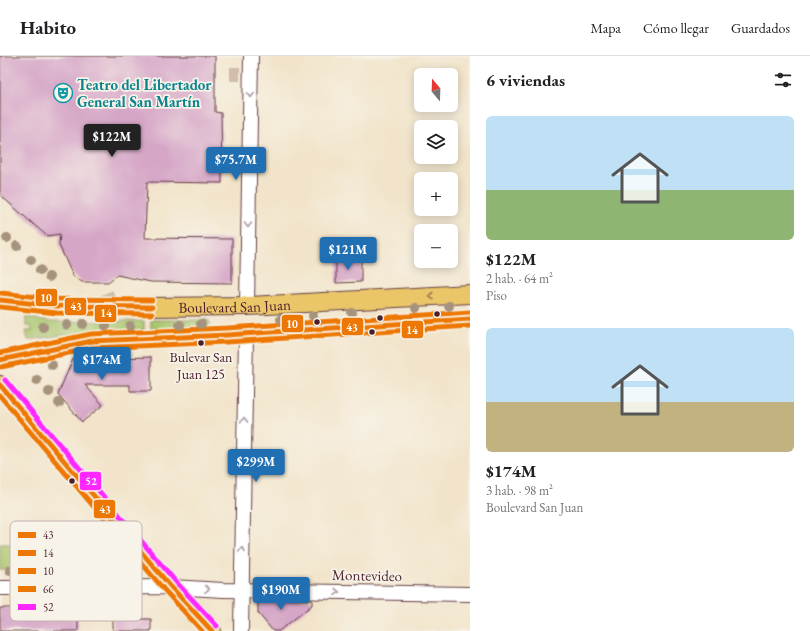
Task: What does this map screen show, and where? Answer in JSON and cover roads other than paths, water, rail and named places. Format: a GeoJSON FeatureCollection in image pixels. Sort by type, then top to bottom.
{"type":"FeatureCollection","features":[{"type":"Feature","properties":{"kind":"main road","name":"Boulevard San Juan"},"geometry":{"type":"LineString","coordinates":[[0,300],[57,306],[247,306],[470,294]]}},
{"type":"Feature","properties":{"kind":"main road","name":"Boulevard San Juan"},"geometry":{"type":"LineString","coordinates":[[0,360],[92,341],[246,334],[470,319]]}},
{"type":"Feature","properties":{"kind":"main road"},"geometry":{"type":"LineString","coordinates":[[0,385],[115,521]]}},
{"type":"Feature","properties":{"kind":"main road"},"geometry":{"type":"LineString","coordinates":[[142,553],[171,587],[212,631]]}},
{"type":"Feature","properties":{"kind":"street"},"geometry":{"type":"LineString","coordinates":[[247,306],[245,74],[251,56]]}},
{"type":"Feature","properties":{"kind":"street"},"geometry":{"type":"LineString","coordinates":[[241,631],[246,334]]}},
{"type":"Feature","properties":{"kind":"street","name":"Montevideo"},"geometry":{"type":"LineString","coordinates":[[142,587],[470,594]]}},
{"type":"Feature","properties":{"kind":"street","name":"Montevideo"},"geometry":{"type":"LineString","coordinates":[[0,588],[10,588]]}},
{"type":"Feature","properties":{"kind":"tunnel"},"geometry":{"type":"LineString","coordinates":[[230,74],[240,74]]}},
{"type":"Feature","properties":{"kind":"tunnel"},"geometry":{"type":"LineString","coordinates":[[106,293],[112,307]]}},
{"type":"Feature","properties":{"kind":"place","name":"Teatro del Libertador General San Martín"},"geometry":{"type":"Point","coordinates":[63,93]}},
{"type":"Feature","properties":{"kind":"place","name":"Bulevar San Juan 125"},"geometry":{"type":"Point","coordinates":[201,343]}}]}
